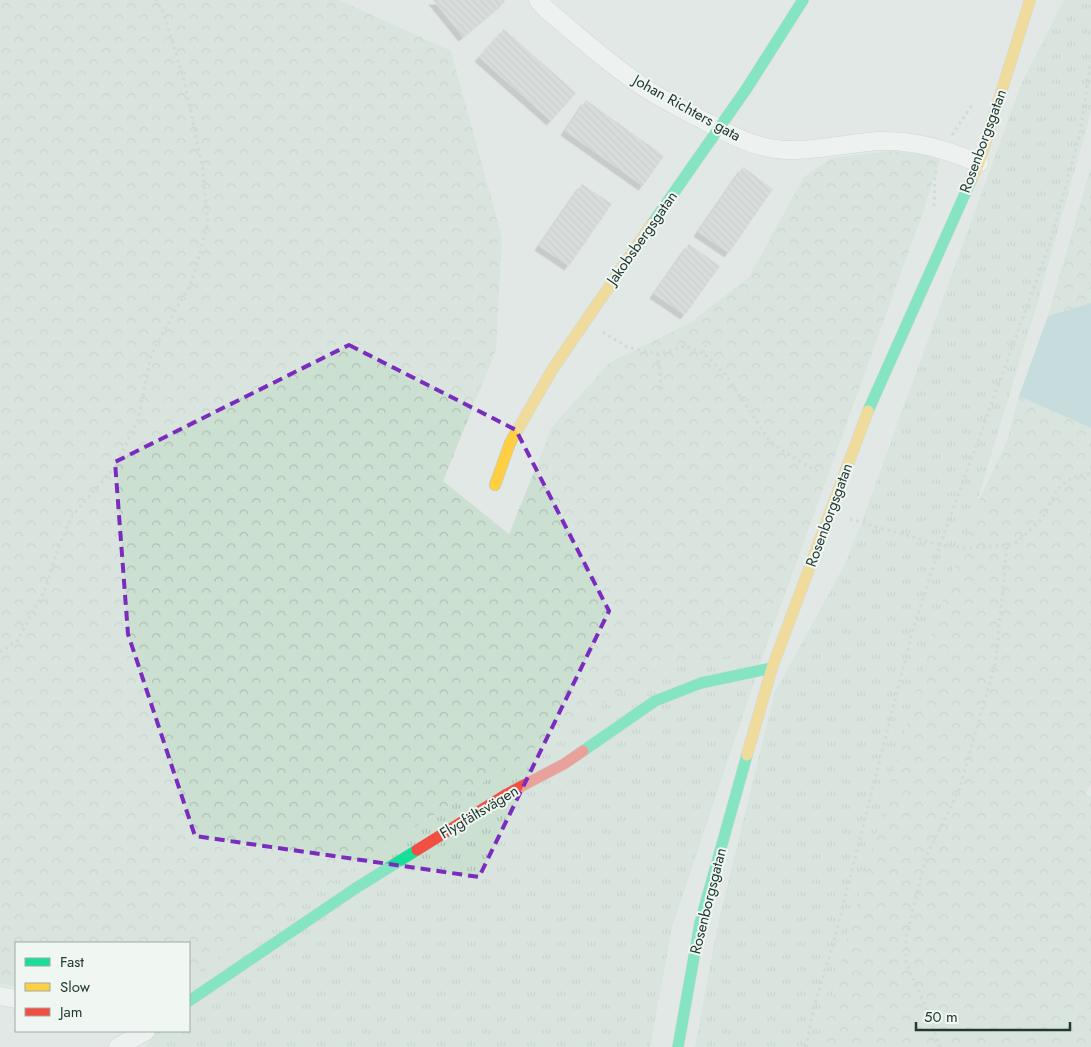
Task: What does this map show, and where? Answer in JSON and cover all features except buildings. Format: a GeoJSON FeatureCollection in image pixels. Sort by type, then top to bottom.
{"type":"FeatureCollection","features":[{"type":"Feature","properties":{"kind":"street","name":"Johan Richters gata"},"geometry":{"type":"LineString","coordinates":[[538,0],[547,10],[647,90],[750,143],[770,148],[802,150],[879,141],[903,142],[925,144],[979,163]]}},
{"type":"Feature","properties":{"kind":"street","name":"Jakobsbergsgatan"},"geometry":{"type":"LineString","coordinates":[[495,484],[510,443],[552,370],[774,48],[803,0]]}},
{"type":"Feature","properties":{"kind":"street","name":"Rosenborgsgatan"},"geometry":{"type":"LineString","coordinates":[[678,1047],[700,923],[772,668],[863,423],[979,163],[1030,0]]}},
{"type":"Feature","properties":{"kind":"street","name":"Flygfältsvägen"},"geometry":{"type":"LineString","coordinates":[[193,995],[246,963],[356,888],[453,827],[507,794],[564,764],[655,701],[701,683],[772,668]]}},
{"type":"Feature","properties":{"kind":"street"},"geometry":{"type":"LineString","coordinates":[[0,996],[15,999]]}},
{"type":"Feature","properties":{"kind":"street"},"geometry":{"type":"LineString","coordinates":[[118,1047],[144,1032]]}},
{"type":"Feature","properties":{"kind":"path"},"geometry":{"type":"LineString","coordinates":[[0,652],[17,641],[46,588],[58,548],[72,516],[114,468],[138,420],[151,355],[192,281],[208,223],[203,172],[186,84],[164,14],[156,0]]}},
{"type":"Feature","properties":{"kind":"path"},"geometry":{"type":"LineString","coordinates":[[806,1047],[814,1006],[833,945],[910,643],[940,545],[1050,243],[1080,134],[1091,61]]}},
{"type":"Feature","properties":{"kind":"path"},"geometry":{"type":"LineString","coordinates":[[584,321],[627,347],[658,354],[685,346],[703,353],[726,375],[769,440],[781,450],[826,476]]}},
{"type":"Feature","properties":{"kind":"path"},"geometry":{"type":"LineString","coordinates":[[703,353],[706,345]]}},
{"type":"Feature","properties":{"kind":"path"},"geometry":{"type":"LineString","coordinates":[[658,354],[662,393]]}},
{"type":"Feature","properties":{"kind":"path"},"geometry":{"type":"LineString","coordinates":[[831,510],[843,516],[940,545],[967,548],[1007,545],[1017,542],[1042,519],[1056,491],[1065,482],[1078,475],[1091,474]]}},
{"type":"Feature","properties":{"kind":"path"},"geometry":{"type":"LineString","coordinates":[[940,1047],[906,963],[906,939],[926,857],[959,790],[996,660],[1007,545]]}},
{"type":"Feature","properties":{"kind":"highlighted area"},"geometry":{"type":"Polygon","coordinates":[[[349,345],[516,430],[609,611],[479,877],[195,836],[128,634],[115,462],[349,345]]]}},
{"type":"Feature","properties":{"kind":"green space"},"geometry":{"type":"Polygon","coordinates":[[[0,0],[339,0],[451,51],[502,238],[496,350],[443,481],[509,534],[552,427],[609,363],[690,323],[749,277],[804,177],[832,158],[891,151],[941,156],[923,212],[765,649],[653,670],[190,976],[190,942],[15,942],[15,987],[0,983],[0,0]]]}},
{"type":"Feature","properties":{"kind":"green space"},"geometry":{"type":"Polygon","coordinates":[[[1064,0],[1091,0],[1091,112],[1039,297],[975,508],[934,626],[844,949],[822,1047],[695,1047],[718,924],[775,692],[845,564],[1021,85],[1064,0]]]}},
{"type":"Feature","properties":{"kind":"green space"},"geometry":{"type":"Polygon","coordinates":[[[1091,167],[1091,303],[1048,316],[1091,167]]]}},
{"type":"Feature","properties":{"kind":"green space"},"geometry":{"type":"Polygon","coordinates":[[[1019,396],[1091,428],[1091,783],[1085,794],[1091,796],[1091,1047],[822,1047],[844,949],[934,626],[975,508],[1007,441],[1019,396]]]}},
{"type":"Feature","properties":{"kind":"green space"},"geometry":{"type":"Polygon","coordinates":[[[765,649],[672,927],[650,1047],[146,1047],[155,1032],[190,1032],[190,976],[653,670],[765,649]]]}},
{"type":"Feature","properties":{"kind":"water"},"geometry":{"type":"Polygon","coordinates":[[[1091,303],[1091,428],[1019,396],[1048,316],[1091,303]]]}},
{"type":"Feature","properties":{"kind":"traffic: fast"},"geometry":{"type":"LineString","coordinates":[[652,224],[747,88],[803,0]]}},
{"type":"Feature","properties":{"kind":"traffic: fast"},"geometry":{"type":"LineString","coordinates":[[868,411],[972,178]]}},
{"type":"Feature","properties":{"kind":"traffic: fast"},"geometry":{"type":"LineString","coordinates":[[583,751],[655,701],[701,683],[772,668]]}},
{"type":"Feature","properties":{"kind":"traffic: fast"},"geometry":{"type":"LineString","coordinates":[[678,1047],[700,923],[747,755]]}},
{"type":"Feature","properties":{"kind":"traffic: fast"},"geometry":{"type":"LineString","coordinates":[[190,1000],[356,888],[417,850]]}},
{"type":"Feature","properties":{"kind":"traffic: slow"},"geometry":{"type":"LineString","coordinates":[[972,178],[979,163],[1030,0]]}},
{"type":"Feature","properties":{"kind":"traffic: slow"},"geometry":{"type":"LineString","coordinates":[[495,485],[510,443],[552,370],[652,224]]}},
{"type":"Feature","properties":{"kind":"traffic: slow"},"geometry":{"type":"LineString","coordinates":[[747,755],[772,668],[868,411]]}},
{"type":"Feature","properties":{"kind":"traffic: jam"},"geometry":{"type":"LineString","coordinates":[[417,850],[507,794],[564,764],[583,751]]}}]}
